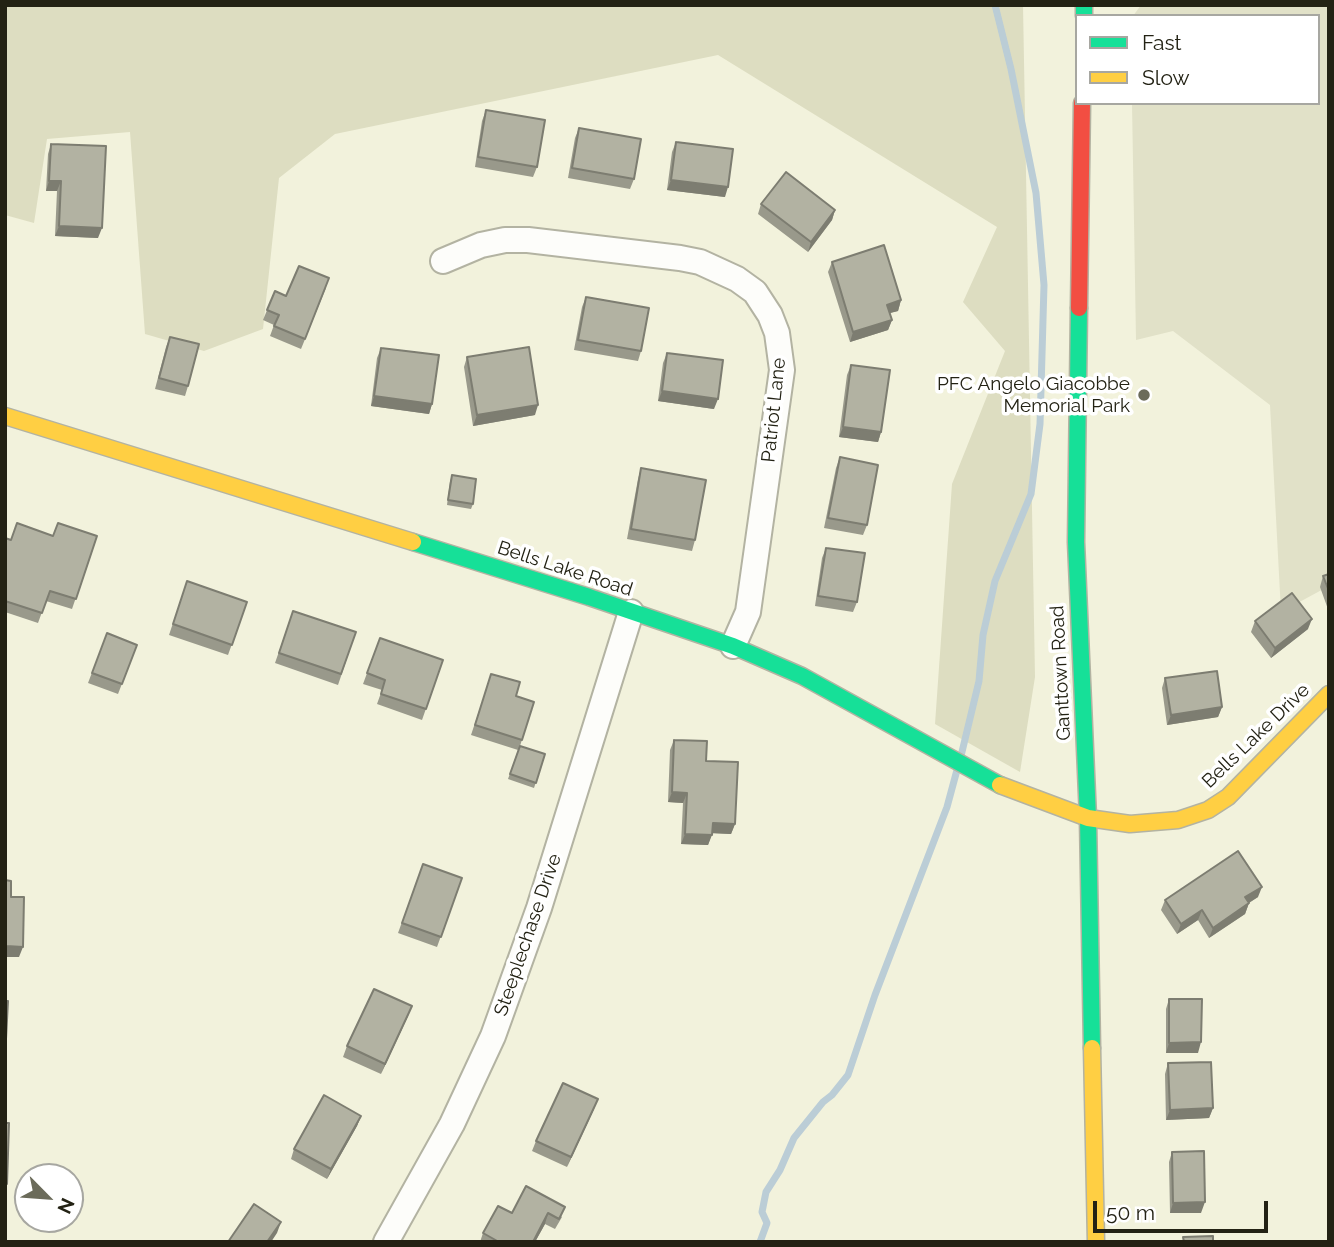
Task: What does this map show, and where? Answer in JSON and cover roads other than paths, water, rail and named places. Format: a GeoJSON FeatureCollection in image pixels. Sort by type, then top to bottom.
{"type":"FeatureCollection","features":[{"type":"Feature","properties":{"kind":"street","name":"Ganttown Road"},"geometry":{"type":"LineString","coordinates":[[1082,105],[1076,542],[1088,818],[1096,1242]]}},
{"type":"Feature","properties":{"kind":"street","name":"Patriot Lane"},"geometry":{"type":"LineString","coordinates":[[443,261],[481,245],[505,240],[528,240],[700,262],[737,279],[755,292],[770,315],[777,333],[782,370],[748,612],[733,646]]}},
{"type":"Feature","properties":{"kind":"street","name":"Bells Lake Road"},"geometry":{"type":"LineString","coordinates":[[5,416],[117,449],[733,646],[802,676],[977,773],[1034,799],[1088,818]]}},
{"type":"Feature","properties":{"kind":"street","name":"Steeplechase Drive"},"geometry":{"type":"LineString","coordinates":[[386,1242],[452,1124],[493,1036],[539,908],[631,612]]}},
{"type":"Feature","properties":{"kind":"street","name":"Bells Lake Drive"},"geometry":{"type":"LineString","coordinates":[[1088,818],[1130,824],[1178,820],[1208,810],[1249,778],[1329,694]]}},
{"type":"Feature","properties":{"kind":"waterway"},"geometry":{"type":"LineString","coordinates":[[961,756],[979,681],[983,635],[995,581],[1031,494],[1040,424],[1044,285],[1036,193],[995,5]]}},
{"type":"Feature","properties":{"kind":"waterway"},"geometry":{"type":"LineString","coordinates":[[760,1242],[767,1223],[762,1212],[766,1192],[780,1170],[794,1138],[848,1075],[875,995],[947,807],[957,770]]}},
{"type":"Feature","properties":{"kind":"place","name":"PFC Angelo Giacobbe Memorial Park"},"geometry":{"type":"Point","coordinates":[1144,395]}}]}
